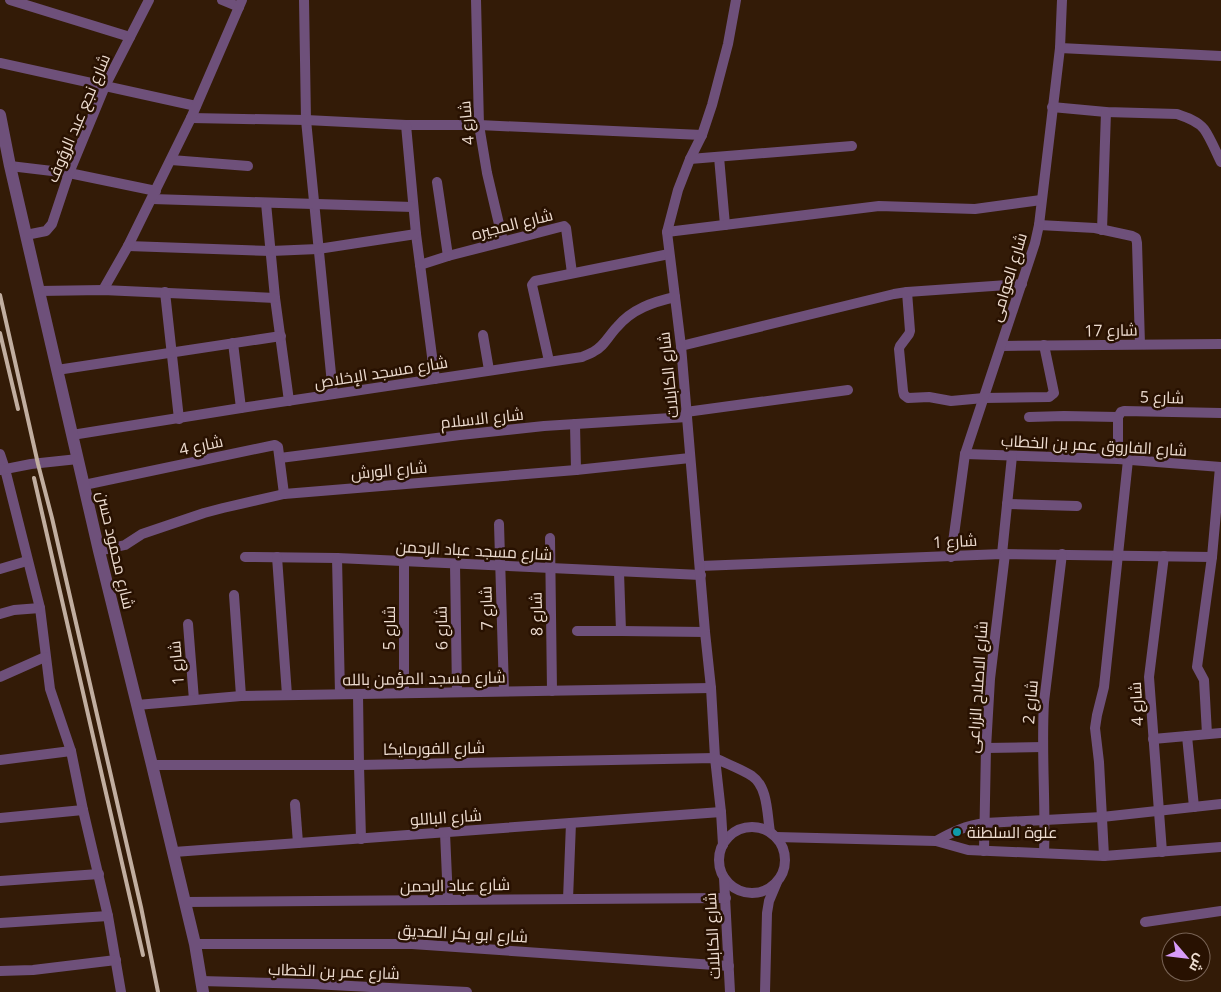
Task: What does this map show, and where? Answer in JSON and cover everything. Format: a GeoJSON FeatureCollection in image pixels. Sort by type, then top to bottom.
{"type":"FeatureCollection","features":[{"type":"Feature","properties":{"kind":"street"},"geometry":{"type":"LineString","coordinates":[[10,0],[130,37]]}},
{"type":"Feature","properties":{"kind":"street","name":"شارع نجع عبد الرؤوف"},"geometry":{"type":"LineString","coordinates":[[26,235],[46,231],[52,224],[69,173],[105,86],[149,0]]}},
{"type":"Feature","properties":{"kind":"street"},"geometry":{"type":"LineString","coordinates":[[103,290],[128,246],[171,160],[241,4],[222,0]]}},
{"type":"Feature","properties":{"kind":"street"},"geometry":{"type":"LineString","coordinates":[[304,0],[306,120],[333,394]]}},
{"type":"Feature","properties":{"kind":"street","name":"شارع 4"},"geometry":{"type":"LineString","coordinates":[[476,0],[479,125],[503,241]]}},
{"type":"Feature","properties":{"kind":"street","name":"شارع الكابلات"},"geometry":{"type":"LineString","coordinates":[[723,845],[681,346],[667,232],[678,190],[702,135],[721,75],[736,0]]}},
{"type":"Feature","properties":{"kind":"street","name":"شارع العوامى"},"geometry":{"type":"LineString","coordinates":[[951,556],[965,454],[1002,346],[1039,225],[1060,48],[1062,0]]}},
{"type":"Feature","properties":{"kind":"street"},"geometry":{"type":"LineString","coordinates":[[1060,48],[1221,56]]}},
{"type":"Feature","properties":{"kind":"street"},"geometry":{"type":"LineString","coordinates":[[0,63],[196,106]]}},
{"type":"Feature","properties":{"kind":"street"},"geometry":{"type":"LineString","coordinates":[[1052,107],[1106,112],[1177,114],[1187,117],[1204,129],[1221,162]]}},
{"type":"Feature","properties":{"kind":"street"},"geometry":{"type":"LineString","coordinates":[[1102,230],[1106,112]]}},
{"type":"Feature","properties":{"kind":"street","name":"شارع محمود حسن"},"geometry":{"type":"LineString","coordinates":[[0,116],[99,551],[174,852],[195,944],[202,987]]}},
{"type":"Feature","properties":{"kind":"street"},"geometry":{"type":"LineString","coordinates":[[191,118],[306,120],[406,125],[479,125],[702,135]]}},
{"type":"Feature","properties":{"kind":"street"},"geometry":{"type":"LineString","coordinates":[[406,125],[416,234],[435,379]]}},
{"type":"Feature","properties":{"kind":"street"},"geometry":{"type":"LineString","coordinates":[[690,159],[852,146]]}},
{"type":"Feature","properties":{"kind":"street"},"geometry":{"type":"LineString","coordinates":[[720,156],[725,225]]}},
{"type":"Feature","properties":{"kind":"street"},"geometry":{"type":"LineString","coordinates":[[171,160],[248,166]]}},
{"type":"Feature","properties":{"kind":"street"},"geometry":{"type":"LineString","coordinates":[[10,166],[69,173],[154,195],[266,203],[413,206]]}},
{"type":"Feature","properties":{"kind":"street"},"geometry":{"type":"LineString","coordinates":[[437,182],[448,256]]}},
{"type":"Feature","properties":{"kind":"street"},"geometry":{"type":"LineString","coordinates":[[667,232],[867,207],[975,209],[1041,200]]}},
{"type":"Feature","properties":{"kind":"street"},"geometry":{"type":"LineString","coordinates":[[266,203],[275,298],[289,401]]}},
{"type":"Feature","properties":{"kind":"street"},"geometry":{"type":"LineString","coordinates":[[1039,225],[1095,228],[1136,238],[1140,344]]}},
{"type":"Feature","properties":{"kind":"street","name":"شارع المجيره"},"geometry":{"type":"LineString","coordinates":[[420,265],[562,226],[566,228],[572,273]]}},
{"type":"Feature","properties":{"kind":"street"},"geometry":{"type":"LineString","coordinates":[[128,246],[271,251],[318,249],[416,234]]}},
{"type":"Feature","properties":{"kind":"street"},"geometry":{"type":"LineString","coordinates":[[549,361],[532,285],[535,280],[669,254]]}},
{"type":"Feature","properties":{"kind":"street"},"geometry":{"type":"LineString","coordinates":[[681,346],[871,299],[907,292],[1022,284]]}},
{"type":"Feature","properties":{"kind":"street"},"geometry":{"type":"LineString","coordinates":[[39,292],[103,290],[275,298]]}},
{"type":"Feature","properties":{"kind":"street"},"geometry":{"type":"LineString","coordinates":[[165,292],[179,419]]}},
{"type":"Feature","properties":{"kind":"street"},"geometry":{"type":"LineString","coordinates":[[907,292],[910,331],[899,349],[904,395],[908,398],[929,397],[950,401],[984,398],[1049,397],[1054,393],[1044,345]]}},
{"type":"Feature","properties":{"kind":"street","name":"شارع مسجد الإخلاص"},"geometry":{"type":"LineString","coordinates":[[72,435],[582,356],[594,352],[602,346],[618,325],[634,312],[654,302],[675,297]]}},
{"type":"Feature","properties":{"kind":"street"},"geometry":{"type":"LineString","coordinates":[[483,335],[489,370]]}},
{"type":"Feature","properties":{"kind":"street"},"geometry":{"type":"LineString","coordinates":[[57,370],[281,336]]}},
{"type":"Feature","properties":{"kind":"street"},"geometry":{"type":"LineString","coordinates":[[233,343],[241,408]]}},
{"type":"Feature","properties":{"kind":"street","name":"شارع 17"},"geometry":{"type":"LineString","coordinates":[[1002,346],[1221,344]]}},
{"type":"Feature","properties":{"kind":"street","name":"شارع الاسلام"},"geometry":{"type":"LineString","coordinates":[[280,458],[460,435],[687,415],[848,390]]}},
{"type":"Feature","properties":{"kind":"street","name":"شارع 5"},"geometry":{"type":"LineString","coordinates":[[1104,856],[1099,762],[1095,728],[1104,686],[1117,555],[1123,459],[1118,417],[1124,411],[1221,413]]}},
{"type":"Feature","properties":{"kind":"street"},"geometry":{"type":"LineString","coordinates":[[1029,417],[1118,417]]}},
{"type":"Feature","properties":{"kind":"street"},"geometry":{"type":"LineString","coordinates":[[575,424],[576,470]]}},
{"type":"Feature","properties":{"kind":"street","name":"شارع 4"},"geometry":{"type":"LineString","coordinates":[[84,485],[275,445],[278,447],[280,458]]}},
{"type":"Feature","properties":{"kind":"street"},"geometry":{"type":"LineString","coordinates":[[0,454],[2,469],[40,608],[50,689],[71,751],[108,916],[121,992]]}},
{"type":"Feature","properties":{"kind":"street","name":"شارع الفاروق عمر بن الخطاب"},"geometry":{"type":"LineString","coordinates":[[965,454],[1123,459],[1220,467]]}},
{"type":"Feature","properties":{"kind":"street","name":"شارع الاصلاح الزراعى"},"geometry":{"type":"LineString","coordinates":[[984,851],[986,748],[992,655],[1004,554],[1012,456]]}},
{"type":"Feature","properties":{"kind":"street"},"geometry":{"type":"LineString","coordinates":[[280,458],[284,494]]}},
{"type":"Feature","properties":{"kind":"street","name":"شارع الورش"},"geometry":{"type":"LineString","coordinates":[[99,551],[125,545],[142,534],[204,513],[284,494],[576,470],[690,458]]}},
{"type":"Feature","properties":{"kind":"street"},"geometry":{"type":"LineString","coordinates":[[2,469],[78,459]]}},
{"type":"Feature","properties":{"kind":"street"},"geometry":{"type":"LineString","coordinates":[[1207,734],[1204,680],[1197,667],[1212,557],[1220,467]]}},
{"type":"Feature","properties":{"kind":"street"},"geometry":{"type":"LineString","coordinates":[[1007,504],[1077,506]]}},
{"type":"Feature","properties":{"kind":"street","name":"شارع 7"},"geometry":{"type":"LineString","coordinates":[[499,524],[504,691]]}},
{"type":"Feature","properties":{"kind":"street","name":"شارع 8"},"geometry":{"type":"LineString","coordinates":[[550,538],[552,690]]}},
{"type":"Feature","properties":{"kind":"street","name":"شارع 1"},"geometry":{"type":"LineString","coordinates":[[700,571],[1004,554],[1212,557]]}},
{"type":"Feature","properties":{"kind":"street","name":"شارع 2"},"geometry":{"type":"LineString","coordinates":[[1044,853],[1044,702],[1062,554]]}},
{"type":"Feature","properties":{"kind":"street","name":"شارع 4"},"geometry":{"type":"LineString","coordinates":[[1162,852],[1149,678],[1164,556]]}},
{"type":"Feature","properties":{"kind":"street","name":"شارع مسجد عباد الرحمن"},"geometry":{"type":"LineString","coordinates":[[245,557],[337,558],[620,572],[700,571]]}},
{"type":"Feature","properties":{"kind":"street"},"geometry":{"type":"LineString","coordinates":[[277,557],[287,695]]}},
{"type":"Feature","properties":{"kind":"street"},"geometry":{"type":"LineString","coordinates":[[337,558],[340,694]]}},
{"type":"Feature","properties":{"kind":"street"},"geometry":{"type":"LineString","coordinates":[[0,569],[27,561]]}},
{"type":"Feature","properties":{"kind":"street","name":"شارع 5"},"geometry":{"type":"LineString","coordinates":[[404,562],[404,693]]}},
{"type":"Feature","properties":{"kind":"street","name":"شارع 6"},"geometry":{"type":"LineString","coordinates":[[455,564],[457,692]]}},
{"type":"Feature","properties":{"kind":"street"},"geometry":{"type":"LineString","coordinates":[[620,572],[621,630]]}},
{"type":"Feature","properties":{"kind":"street"},"geometry":{"type":"LineString","coordinates":[[234,595],[241,696]]}},
{"type":"Feature","properties":{"kind":"street"},"geometry":{"type":"LineString","coordinates":[[0,614],[14,610],[40,608]]}},
{"type":"Feature","properties":{"kind":"street","name":"شارع 1"},"geometry":{"type":"LineString","coordinates":[[188,624],[194,700]]}},
{"type":"Feature","properties":{"kind":"street"},"geometry":{"type":"LineString","coordinates":[[577,632],[621,630],[706,632]]}},
{"type":"Feature","properties":{"kind":"street"},"geometry":{"type":"LineString","coordinates":[[0,677],[45,657]]}},
{"type":"Feature","properties":{"kind":"street","name":"شارع مسجد المؤمن بالله"},"geometry":{"type":"LineString","coordinates":[[137,705],[241,696],[711,688]]}},
{"type":"Feature","properties":{"kind":"street"},"geometry":{"type":"LineString","coordinates":[[358,694],[361,839]]}},
{"type":"Feature","properties":{"kind":"street"},"geometry":{"type":"LineString","coordinates":[[1153,739],[1221,733]]}},
{"type":"Feature","properties":{"kind":"street"},"geometry":{"type":"LineString","coordinates":[[1187,736],[1194,807]]}},
{"type":"Feature","properties":{"kind":"street"},"geometry":{"type":"LineString","coordinates":[[986,748],[1043,747]]}},
{"type":"Feature","properties":{"kind":"street"},"geometry":{"type":"LineString","coordinates":[[0,760],[71,751]]}},
{"type":"Feature","properties":{"kind":"street"},"geometry":{"type":"LineString","coordinates":[[715,758],[753,776],[759,784],[764,796],[773,834],[780,843],[785,858],[783,873],[769,901],[764,992]]}},
{"type":"Feature","properties":{"kind":"street","name":"شارع الفورمايكا"},"geometry":{"type":"LineString","coordinates":[[152,765],[359,765],[715,758]]}},
{"type":"Feature","properties":{"kind":"street"},"geometry":{"type":"LineString","coordinates":[[295,804],[298,843]]}},
{"type":"Feature","properties":{"kind":"street"},"geometry":{"type":"LineString","coordinates":[[936,841],[953,831],[969,825],[1045,819],[1102,818],[1221,804]]}},
{"type":"Feature","properties":{"kind":"street"},"geometry":{"type":"LineString","coordinates":[[0,818],[83,810]]}},
{"type":"Feature","properties":{"kind":"street","name":"شارع الباللو"},"geometry":{"type":"LineString","coordinates":[[174,852],[721,812]]}},
{"type":"Feature","properties":{"kind":"street"},"geometry":{"type":"LineString","coordinates":[[568,898],[571,823]]}},
{"type":"Feature","properties":{"kind":"street"},"geometry":{"type":"LineString","coordinates":[[779,880],[767,890],[759,892],[743,892],[736,889],[724,878],[720,865],[720,852],[727,839],[733,833],[755,827],[773,834],[936,841],[968,850],[984,851],[1104,856],[1221,847]]}},
{"type":"Feature","properties":{"kind":"street"},"geometry":{"type":"LineString","coordinates":[[445,832],[448,900]]}},
{"type":"Feature","properties":{"kind":"street"},"geometry":{"type":"LineString","coordinates":[[0,881],[99,874]]}},
{"type":"Feature","properties":{"kind":"street","name":"شارع الكابلات"},"geometry":{"type":"LineString","coordinates":[[724,878],[730,992]]}},
{"type":"Feature","properties":{"kind":"street","name":"شارع عباد الرحمن"},"geometry":{"type":"LineString","coordinates":[[185,902],[726,898]]}},
{"type":"Feature","properties":{"kind":"street"},"geometry":{"type":"LineString","coordinates":[[1145,922],[1221,910]]}},
{"type":"Feature","properties":{"kind":"street"},"geometry":{"type":"LineString","coordinates":[[0,923],[108,916]]}},
{"type":"Feature","properties":{"kind":"street","name":"شارع ابو بكر الصديق"},"geometry":{"type":"LineString","coordinates":[[195,944],[412,944],[729,966]]}},
{"type":"Feature","properties":{"kind":"street"},"geometry":{"type":"LineString","coordinates":[[0,972],[116,960]]}},
{"type":"Feature","properties":{"kind":"street","name":"شارع عمر بن الخطاب"},"geometry":{"type":"LineString","coordinates":[[202,987],[312,984],[467,992]]}},
{"type":"Feature","properties":{"kind":"railway"},"geometry":{"type":"LineString","coordinates":[[0,295],[141,907],[158,992]]}},
{"type":"Feature","properties":{"kind":"railway"},"geometry":{"type":"LineString","coordinates":[[0,333],[18,409]]}},
{"type":"Feature","properties":{"kind":"railway"},"geometry":{"type":"LineString","coordinates":[[34,478],[143,955]]}},
{"type":"Feature","properties":{"kind":"place","name":"علوة السلطنة"},"geometry":{"type":"Point","coordinates":[957,832]}}]}
